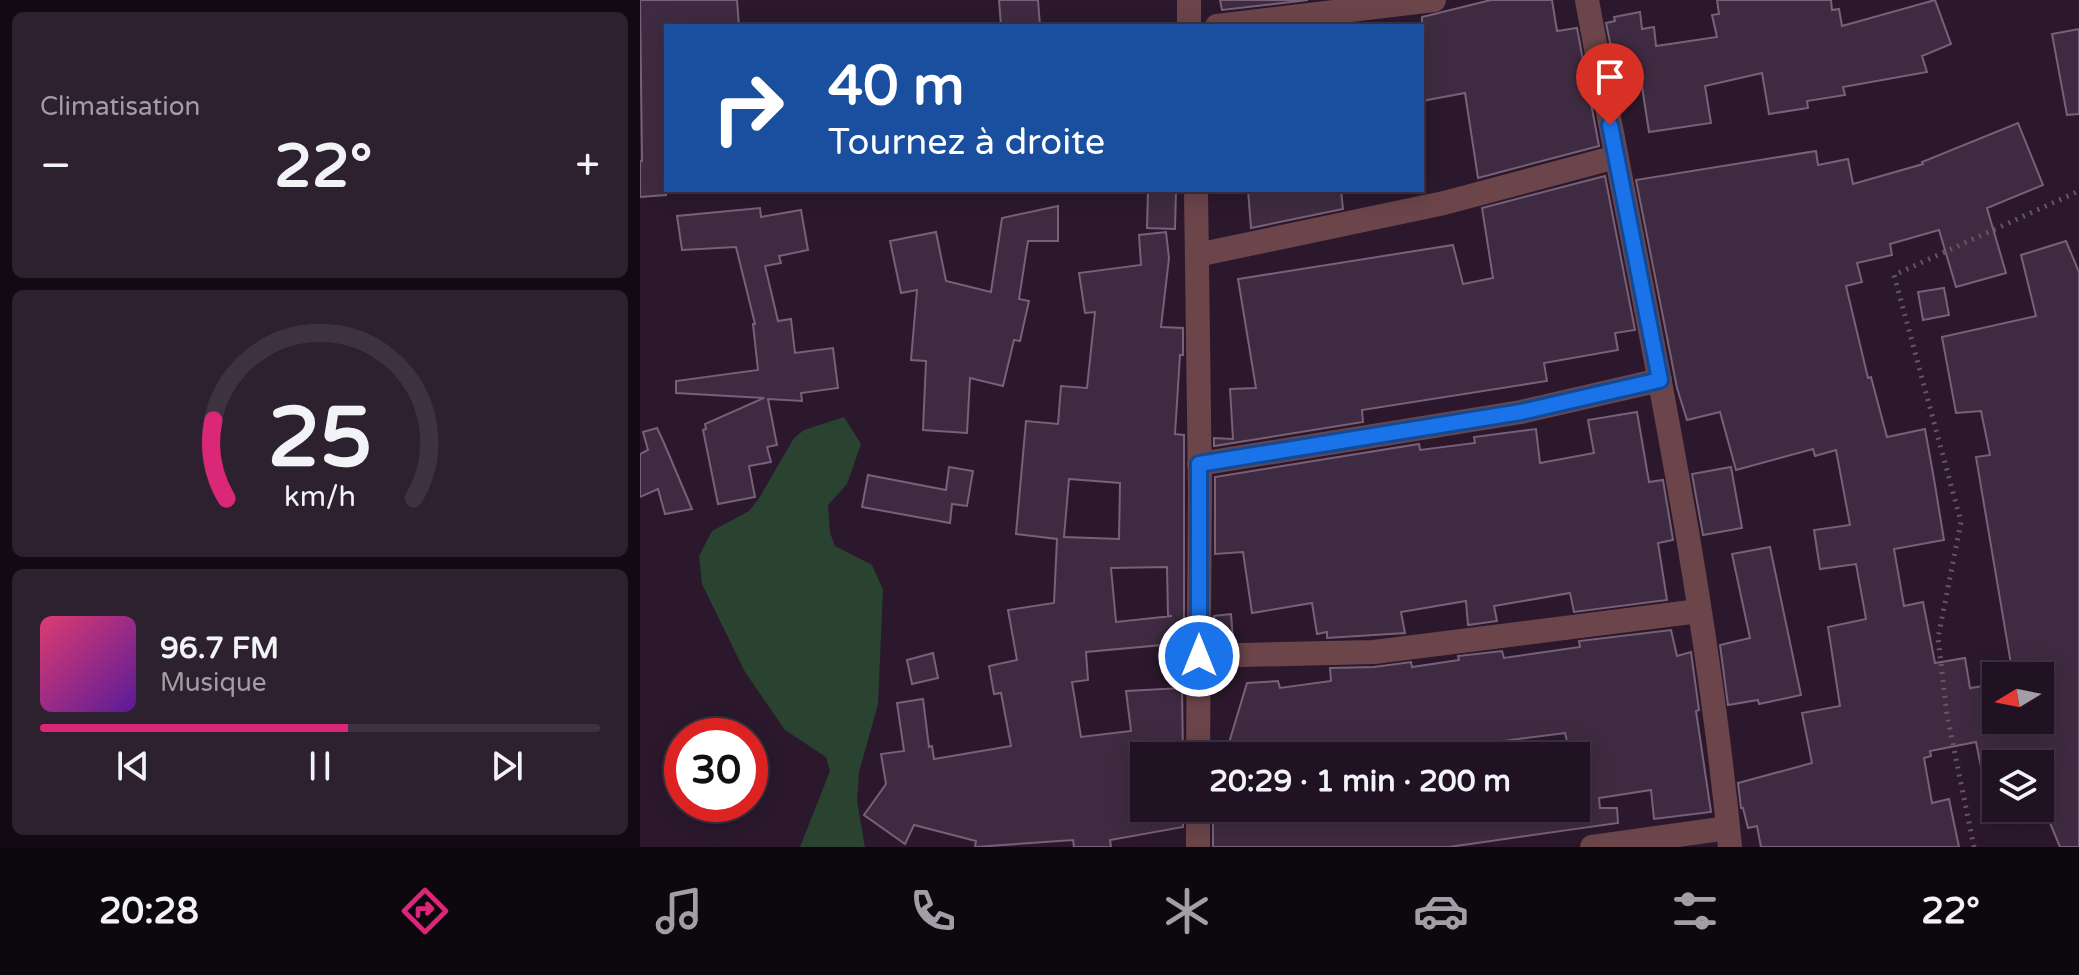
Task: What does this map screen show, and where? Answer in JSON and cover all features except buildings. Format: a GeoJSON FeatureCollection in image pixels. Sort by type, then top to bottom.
{"type":"FeatureCollection","features":[{"type":"Feature","properties":{"kind":"street"},"geometry":{"type":"LineString","coordinates":[[1189,0],[1189,24]]}},
{"type":"Feature","properties":{"kind":"street"},"geometry":{"type":"LineString","coordinates":[[1234,24],[1434,0]]}},
{"type":"Feature","properties":{"kind":"street"},"geometry":{"type":"LineString","coordinates":[[1587,0],[1660,380],[1718,727],[1729,838],[1592,847]]}},
{"type":"Feature","properties":{"kind":"street"},"geometry":{"type":"LineString","coordinates":[[1197,255],[1444,203],[1616,157]]}},
{"type":"Feature","properties":{"kind":"street"},"geometry":{"type":"LineString","coordinates":[[1196,192],[1198,742]]}},
{"type":"Feature","properties":{"kind":"street"},"geometry":{"type":"LineString","coordinates":[[1199,464],[1521,412],[1660,380]]}},
{"type":"Feature","properties":{"kind":"street"},"geometry":{"type":"LineString","coordinates":[[1199,656],[1374,652],[1699,611]]}},
{"type":"Feature","properties":{"kind":"street"},"geometry":{"type":"LineString","coordinates":[[1198,822],[1198,847]]}},
{"type":"Feature","properties":{"kind":"path"},"geometry":{"type":"LineString","coordinates":[[1974,847],[1947,715],[1938,638],[1961,522],[1894,275],[2079,191]]}},
{"type":"Feature","properties":{"kind":"green space"},"geometry":{"type":"Polygon","coordinates":[[[844,417],[861,444],[847,484],[828,505],[830,533],[835,546],[872,565],[883,590],[878,704],[859,772],[857,801],[865,847],[800,847],[830,771],[826,757],[785,730],[745,672],[702,584],[699,556],[712,531],[749,511],[758,500],[794,438],[804,430],[844,417]]]}},
{"type":"Feature","properties":{"kind":"route"},"geometry":{"type":"LineString","coordinates":[[1199,656],[1199,464],[1521,412],[1660,380],[1610,125]]}}]}
